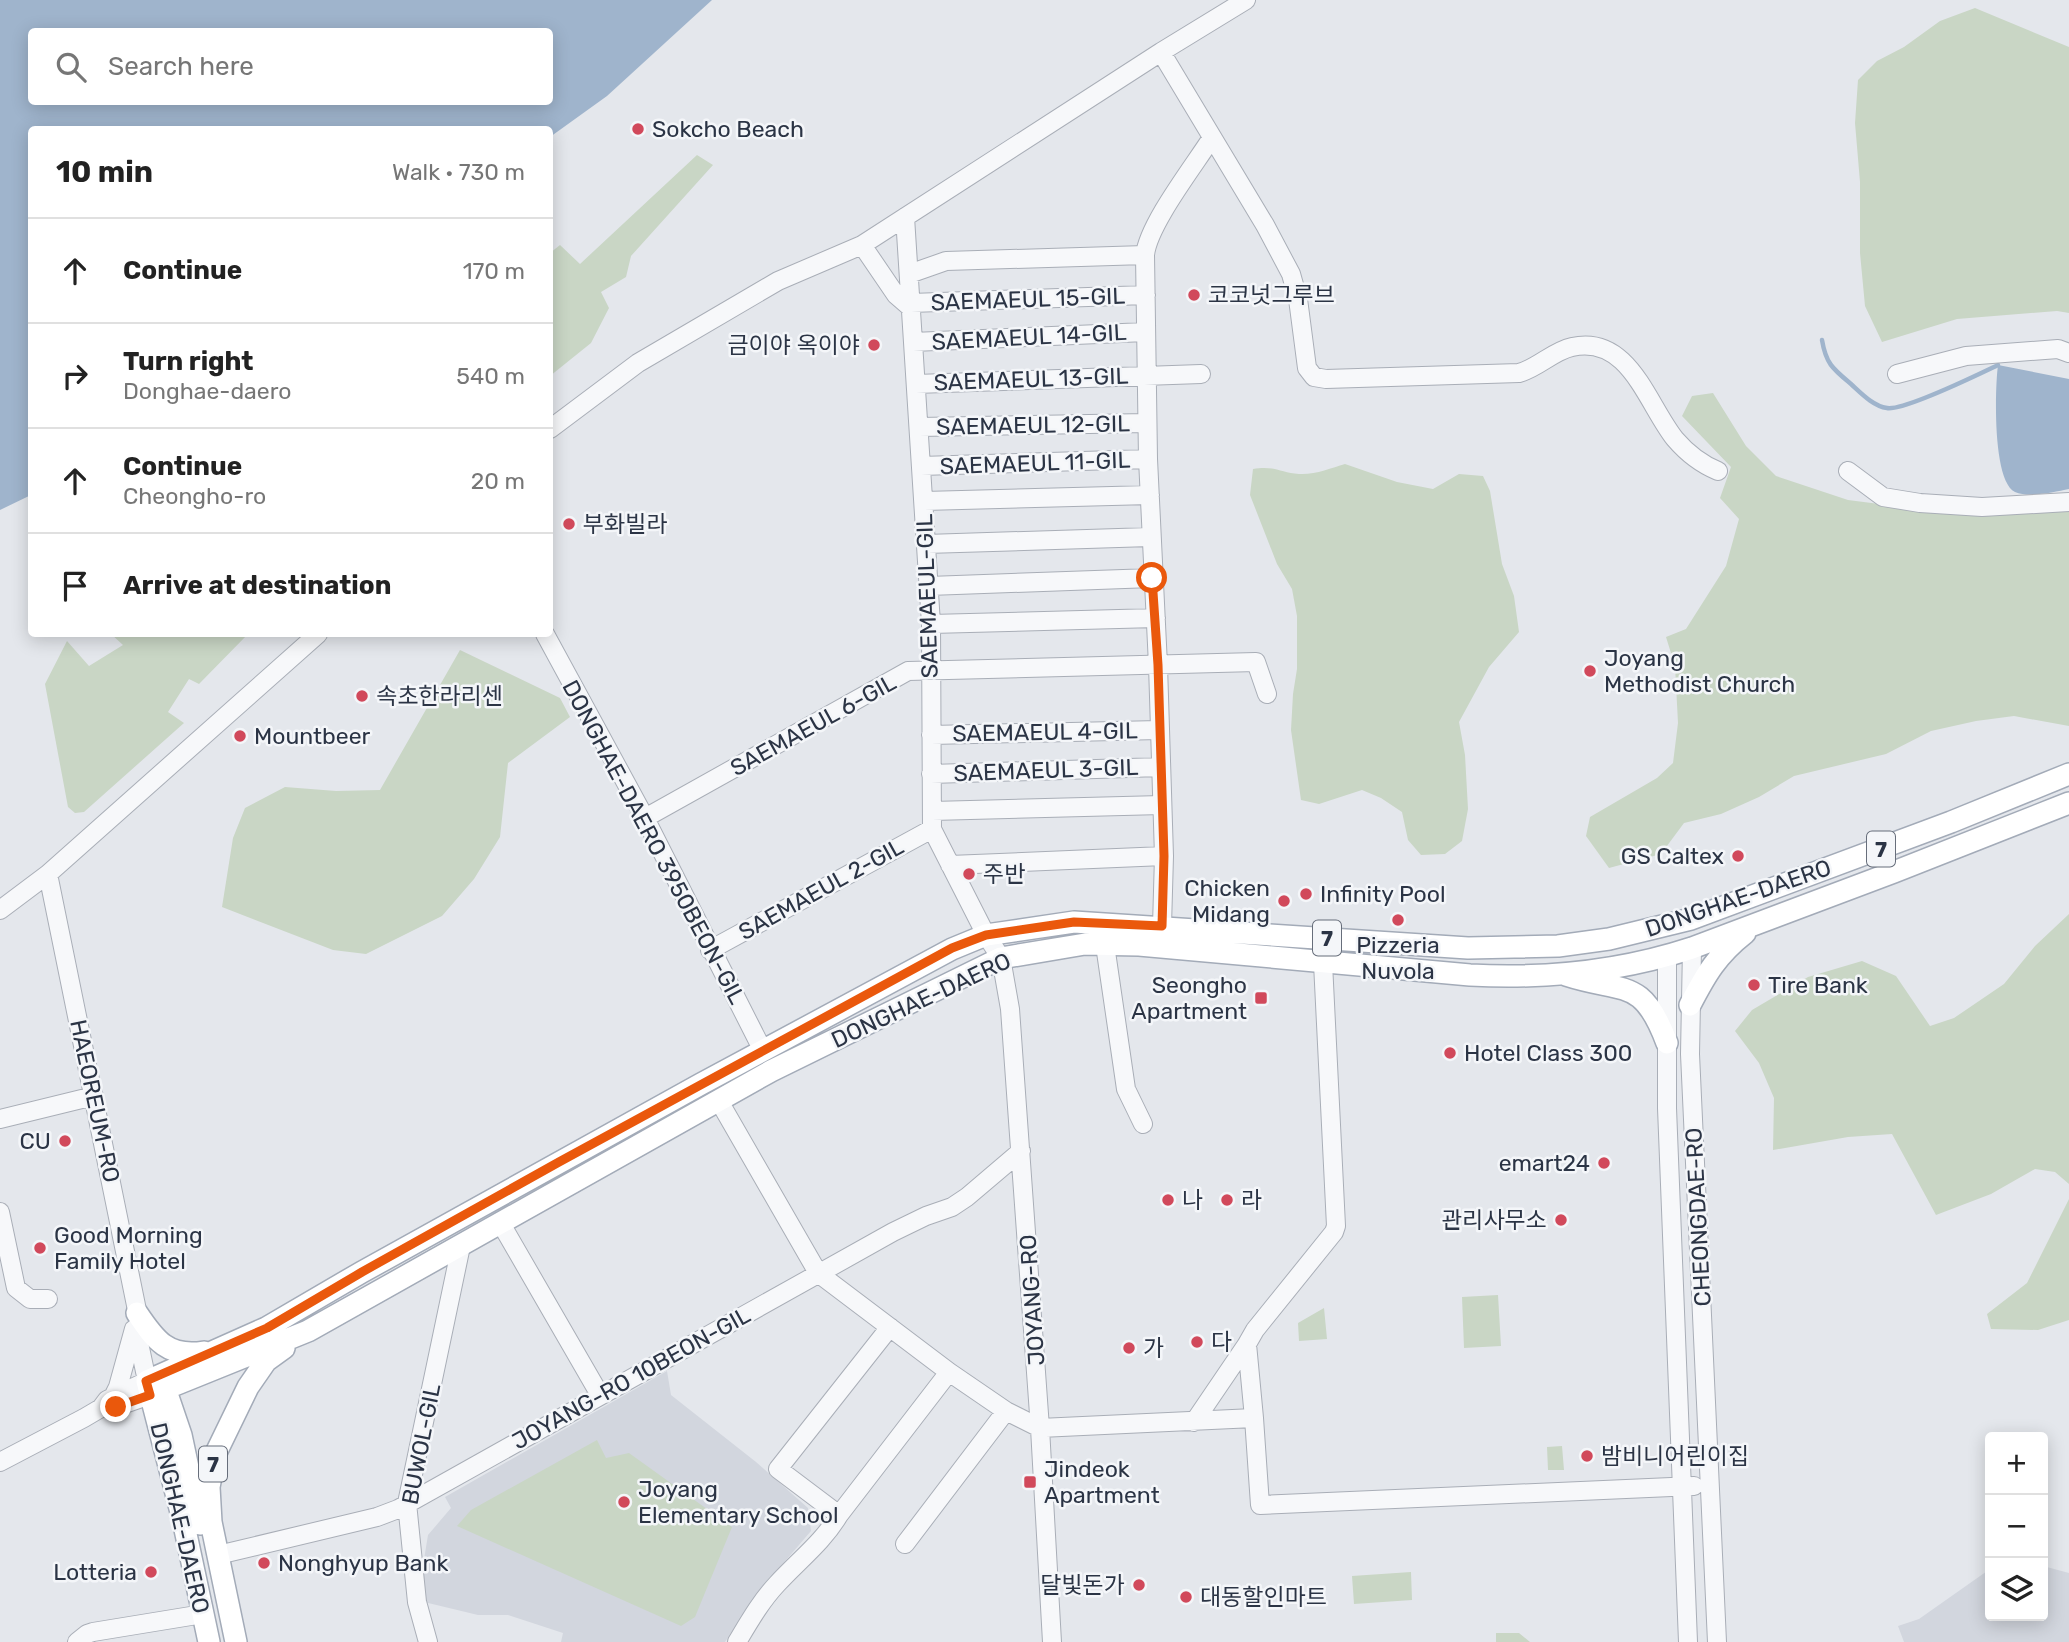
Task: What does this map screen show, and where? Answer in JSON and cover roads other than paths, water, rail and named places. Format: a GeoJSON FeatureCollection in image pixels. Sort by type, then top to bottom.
{"type":"FeatureCollection","features":[{"type":"Feature","properties":{"kind":"main road","name":"DONGHAE-DAERO"},"geometry":{"type":"LineString","coordinates":[[156,1386],[223,1348],[267,1328],[362,1272],[707,1080],[952,948],[986,935],[1074,922],[1500,948],[1586,942],[1691,919],[1951,822],[2069,774]]}},
{"type":"Feature","properties":{"kind":"main road","name":"DONGHAE-DAERO"},"geometry":{"type":"LineString","coordinates":[[235,1636],[211,1521],[209,1487],[215,1455],[248,1387],[266,1361],[308,1331],[771,1071],[1001,958],[1085,944],[1105,944],[1500,977],[1560,974],[1667,956],[1692,948],[1894,873],[2069,803]]}},
{"type":"Feature","properties":{"kind":"main road"},"geometry":{"type":"LineString","coordinates":[[1691,919],[1692,948]]}},
{"type":"Feature","properties":{"kind":"main road"},"geometry":{"type":"LineString","coordinates":[[1690,1005],[1709,968],[1724,950],[1756,924]]}},
{"type":"Feature","properties":{"kind":"main road"},"geometry":{"type":"LineString","coordinates":[[1667,926],[1667,956]]}},
{"type":"Feature","properties":{"kind":"main road"},"geometry":{"type":"LineString","coordinates":[[1560,974],[1595,985],[1635,992],[1657,1018],[1667,1043]]}},
{"type":"Feature","properties":{"kind":"main road"},"geometry":{"type":"LineString","coordinates":[[707,1080],[719,1101]]}},
{"type":"Feature","properties":{"kind":"main road"},"geometry":{"type":"LineString","coordinates":[[138,1320],[162,1344],[179,1353],[189,1354],[223,1348]]}},
{"type":"Feature","properties":{"kind":"main road","name":"DONGHAE-DAERO"},"geometry":{"type":"LineString","coordinates":[[156,1386],[308,1331]]}},
{"type":"Feature","properties":{"kind":"main road","name":"DONGHAE-DAERO"},"geometry":{"type":"LineString","coordinates":[[156,1386],[209,1642]]}},
{"type":"Feature","properties":{"kind":"main road","name":"DONGHAE-DAERO"},"geometry":{"type":"LineString","coordinates":[[156,1386],[181,1435],[211,1575],[235,1636]]}},
{"type":"Feature","properties":{"kind":"street"},"geometry":{"type":"LineString","coordinates":[[553,427],[638,363],[778,281],[862,245],[1246,0]]}},
{"type":"Feature","properties":{"kind":"street"},"geometry":{"type":"LineString","coordinates":[[1161,52],[1265,225],[1291,274],[1298,299],[1307,368],[1314,377],[1326,379],[1519,373],[1569,347],[1602,347],[1625,361],[1674,438],[1697,460],[1718,471]]}},
{"type":"Feature","properties":{"kind":"street"},"geometry":{"type":"LineString","coordinates":[[1162,926],[1164,856],[1156,618],[1150,537],[1145,255],[1149,238],[1159,219],[1211,139]]}},
{"type":"Feature","properties":{"kind":"street","name":"SAEMAEUL-GIL"},"geometry":{"type":"LineString","coordinates":[[905,217],[929,586],[932,820],[950,864],[986,935],[1001,958]]}},
{"type":"Feature","properties":{"kind":"street"},"geometry":{"type":"LineString","coordinates":[[862,245],[895,295],[911,305]]}},
{"type":"Feature","properties":{"kind":"street"},"geometry":{"type":"LineString","coordinates":[[909,274],[946,261],[1145,255]]}},
{"type":"Feature","properties":{"kind":"street","name":"SAEMAEUL 15-GIL"},"geometry":{"type":"LineString","coordinates":[[911,305],[1146,295]]}},
{"type":"Feature","properties":{"kind":"street","name":"SAEMAEUL 14-GIL"},"geometry":{"type":"LineString","coordinates":[[913,342],[1146,332]]}},
{"type":"Feature","properties":{"kind":"street"},"geometry":{"type":"LineString","coordinates":[[1897,374],[1966,356],[2058,349],[2069,353]]}},
{"type":"Feature","properties":{"kind":"street","name":"SAEMAEUL 13-GIL"},"geometry":{"type":"LineString","coordinates":[[916,384],[1200,374]]}},
{"type":"Feature","properties":{"kind":"street","name":"SAEMAEUL 12-GIL"},"geometry":{"type":"LineString","coordinates":[[919,427],[1147,423]]}},
{"type":"Feature","properties":{"kind":"street","name":"SAEMAEUL 11-GIL"},"geometry":{"type":"LineString","coordinates":[[922,466],[1148,460]]}},
{"type":"Feature","properties":{"kind":"street"},"geometry":{"type":"LineString","coordinates":[[1848,471],[1884,497],[1920,503],[1982,507],[2069,502]]}},
{"type":"Feature","properties":{"kind":"street"},"geometry":{"type":"LineString","coordinates":[[924,501],[1150,495]]}},
{"type":"Feature","properties":{"kind":"street"},"geometry":{"type":"LineString","coordinates":[[926,544],[1150,537]]}},
{"type":"Feature","properties":{"kind":"street"},"geometry":{"type":"LineString","coordinates":[[929,586],[1152,578]]}},
{"type":"Feature","properties":{"kind":"street"},"geometry":{"type":"LineString","coordinates":[[930,624],[1156,618]]}},
{"type":"Feature","properties":{"kind":"street"},"geometry":{"type":"LineString","coordinates":[[0,910],[48,874],[315,637]]}},
{"type":"Feature","properties":{"kind":"street","name":"DONGHAE-DAERO 3950BEON-GIL"},"geometry":{"type":"LineString","coordinates":[[547,637],[645,818],[763,1051]]}},
{"type":"Feature","properties":{"kind":"street","name":"SAEMAEUL 6-GIL"},"geometry":{"type":"LineString","coordinates":[[645,818],[908,671],[1256,662],[1267,695]]}},
{"type":"Feature","properties":{"kind":"street","name":"SAEMAEUL 4-GIL"},"geometry":{"type":"LineString","coordinates":[[932,735],[1159,730]]}},
{"type":"Feature","properties":{"kind":"street","name":"SAEMAEUL 3-GIL"},"geometry":{"type":"LineString","coordinates":[[931,774],[1161,766]]}},
{"type":"Feature","properties":{"kind":"street","name":"SAEMAEUL 2-GIL"},"geometry":{"type":"LineString","coordinates":[[710,950],[932,820],[1162,805]]}},
{"type":"Feature","properties":{"kind":"street"},"geometry":{"type":"LineString","coordinates":[[950,864],[1164,856]]}},
{"type":"Feature","properties":{"kind":"street"},"geometry":{"type":"LineString","coordinates":[[0,897],[7,897],[48,874]]}},
{"type":"Feature","properties":{"kind":"street","name":"HAEOREUM-RO"},"geometry":{"type":"LineString","coordinates":[[48,874],[138,1320],[148,1340],[156,1386]]}},
{"type":"Feature","properties":{"kind":"street"},"geometry":{"type":"LineString","coordinates":[[1105,944],[1126,1089],[1143,1124]]}},
{"type":"Feature","properties":{"kind":"street","name":"CHEONGDAE-RO"},"geometry":{"type":"LineString","coordinates":[[1692,948],[1690,1005],[1717,1642]]}},
{"type":"Feature","properties":{"kind":"street","name":"CHEONGDAE-RO"},"geometry":{"type":"LineString","coordinates":[[1667,956],[1670,1172],[1688,1642]]}},
{"type":"Feature","properties":{"kind":"street","name":"JOYANG-RO"},"geometry":{"type":"LineString","coordinates":[[1001,958],[1010,1009],[1021,1151],[1052,1642]]}},
{"type":"Feature","properties":{"kind":"street"},"geometry":{"type":"LineString","coordinates":[[1194,1422],[1255,1331],[1336,1226],[1323,963]]}},
{"type":"Feature","properties":{"kind":"street"},"geometry":{"type":"LineString","coordinates":[[0,1119],[94,1096]]}},
{"type":"Feature","properties":{"kind":"street"},"geometry":{"type":"LineString","coordinates":[[719,1101],[818,1273],[949,1372],[1006,1411],[1040,1428],[1254,1418]]}},
{"type":"Feature","properties":{"kind":"street","name":"JOYANG-RO 10BEON-GIL"},"geometry":{"type":"LineString","coordinates":[[218,1555],[377,1517],[407,1503],[893,1232],[952,1207],[1021,1151]]}},
{"type":"Feature","properties":{"kind":"street"},"geometry":{"type":"LineString","coordinates":[[1670,1172],[1696,1168]]}},
{"type":"Feature","properties":{"kind":"street"},"geometry":{"type":"LineString","coordinates":[[0,1212],[16,1288],[30,1300],[48,1299]]}},
{"type":"Feature","properties":{"kind":"street"},"geometry":{"type":"LineString","coordinates":[[500,1222],[600,1395]]}},
{"type":"Feature","properties":{"kind":"street","name":"BUWOL-GIL"},"geometry":{"type":"LineString","coordinates":[[428,1642],[417,1602],[407,1503],[461,1246]]}},
{"type":"Feature","properties":{"kind":"street"},"geometry":{"type":"LineString","coordinates":[[0,1462],[107,1402],[118,1387],[138,1320]]}},
{"type":"Feature","properties":{"kind":"street"},"geometry":{"type":"LineString","coordinates":[[839,1515],[778,1469],[890,1327]]}},
{"type":"Feature","properties":{"kind":"street"},"geometry":{"type":"LineString","coordinates":[[1247,1344],[1260,1505],[1709,1485]]}},
{"type":"Feature","properties":{"kind":"street"},"geometry":{"type":"LineString","coordinates":[[737,1642],[768,1594],[829,1532],[839,1515],[949,1372]]}},
{"type":"Feature","properties":{"kind":"street"},"geometry":{"type":"LineString","coordinates":[[107,1402],[112,1409],[156,1386]]}},
{"type":"Feature","properties":{"kind":"street"},"geometry":{"type":"LineString","coordinates":[[905,1544],[1006,1411]]}},
{"type":"Feature","properties":{"kind":"street"},"geometry":{"type":"LineString","coordinates":[[77,1642],[93,1632],[202,1614]]}},
{"type":"Feature","properties":{"kind":"water"},"geometry":{"type":"Polygon","coordinates":[[[0,0],[712,0],[607,96],[553,135],[553,126],[28,126],[28,496],[0,510],[0,0]]]}},
{"type":"Feature","properties":{"kind":"water"},"geometry":{"type":"Polygon","coordinates":[[[1998,365],[2069,379],[2069,489],[2042,494],[2021,494],[2008,484],[2002,471],[1997,433],[1998,365]]]}},
{"type":"Feature","properties":{"kind":"waterway"},"geometry":{"type":"LineString","coordinates":[[1822,340],[1828,361],[1835,370],[1868,399],[1887,408],[1925,398],[1998,365]]}},
{"type":"Feature","properties":{"kind":"place","name":"Sokcho Beach"},"geometry":{"type":"Point","coordinates":[638,129]}},
{"type":"Feature","properties":{"kind":"place","name":"코코넛그루브"},"geometry":{"type":"Point","coordinates":[1194,295]}},
{"type":"Feature","properties":{"kind":"place","name":"금이야 옥이야"},"geometry":{"type":"Point","coordinates":[874,345]}},
{"type":"Feature","properties":{"kind":"place","name":"부화빌라"},"geometry":{"type":"Point","coordinates":[569,524]}},
{"type":"Feature","properties":{"kind":"place","name":"Joyang Methodist Church"},"geometry":{"type":"Point","coordinates":[1590,671]}},
{"type":"Feature","properties":{"kind":"place","name":"속초한라리센"},"geometry":{"type":"Point","coordinates":[362,696]}},
{"type":"Feature","properties":{"kind":"place","name":"Mountbeer"},"geometry":{"type":"Point","coordinates":[240,736]}},
{"type":"Feature","properties":{"kind":"place","name":"GS Caltex"},"geometry":{"type":"Point","coordinates":[1738,856]}},
{"type":"Feature","properties":{"kind":"place","name":"주반"},"geometry":{"type":"Point","coordinates":[969,874]}},
{"type":"Feature","properties":{"kind":"place","name":"Infinity Pool"},"geometry":{"type":"Point","coordinates":[1306,894]}},
{"type":"Feature","properties":{"kind":"place","name":"Chicken Midang"},"geometry":{"type":"Point","coordinates":[1284,901]}},
{"type":"Feature","properties":{"kind":"place","name":"Pizzeria Nuvola"},"geometry":{"type":"Point","coordinates":[1398,920]}},
{"type":"Feature","properties":{"kind":"place","name":"Tire Bank"},"geometry":{"type":"Point","coordinates":[1754,985]}},
{"type":"Feature","properties":{"kind":"place","name":"Seongho Apartment"},"geometry":{"type":"Point","coordinates":[1261,998]}},
{"type":"Feature","properties":{"kind":"place","name":"Hotel Class 300"},"geometry":{"type":"Point","coordinates":[1450,1053]}},
{"type":"Feature","properties":{"kind":"place","name":"CU"},"geometry":{"type":"Point","coordinates":[65,1141]}},
{"type":"Feature","properties":{"kind":"place","name":"emart24"},"geometry":{"type":"Point","coordinates":[1604,1163]}},
{"type":"Feature","properties":{"kind":"place","name":"나"},"geometry":{"type":"Point","coordinates":[1168,1200]}},
{"type":"Feature","properties":{"kind":"place","name":"라"},"geometry":{"type":"Point","coordinates":[1227,1200]}},
{"type":"Feature","properties":{"kind":"place","name":"관리사무소"},"geometry":{"type":"Point","coordinates":[1561,1220]}},
{"type":"Feature","properties":{"kind":"place","name":"Good Morning Family Hotel"},"geometry":{"type":"Point","coordinates":[40,1248]}},
{"type":"Feature","properties":{"kind":"place","name":"다"},"geometry":{"type":"Point","coordinates":[1197,1342]}},
{"type":"Feature","properties":{"kind":"place","name":"가"},"geometry":{"type":"Point","coordinates":[1129,1348]}},
{"type":"Feature","properties":{"kind":"place","name":"밤비니어린이집"},"geometry":{"type":"Point","coordinates":[1587,1456]}},
{"type":"Feature","properties":{"kind":"place","name":"Jindeok Apartment"},"geometry":{"type":"Point","coordinates":[1030,1482]}},
{"type":"Feature","properties":{"kind":"place","name":"Joyang Elementary School"},"geometry":{"type":"Point","coordinates":[624,1502]}},
{"type":"Feature","properties":{"kind":"place","name":"Nonghyup Bank"},"geometry":{"type":"Point","coordinates":[264,1563]}},
{"type":"Feature","properties":{"kind":"place","name":"Lotteria"},"geometry":{"type":"Point","coordinates":[151,1572]}},
{"type":"Feature","properties":{"kind":"place","name":"달빛돈가"},"geometry":{"type":"Point","coordinates":[1139,1585]}},
{"type":"Feature","properties":{"kind":"place","name":"대동할인마트"},"geometry":{"type":"Point","coordinates":[1186,1597]}}]}
